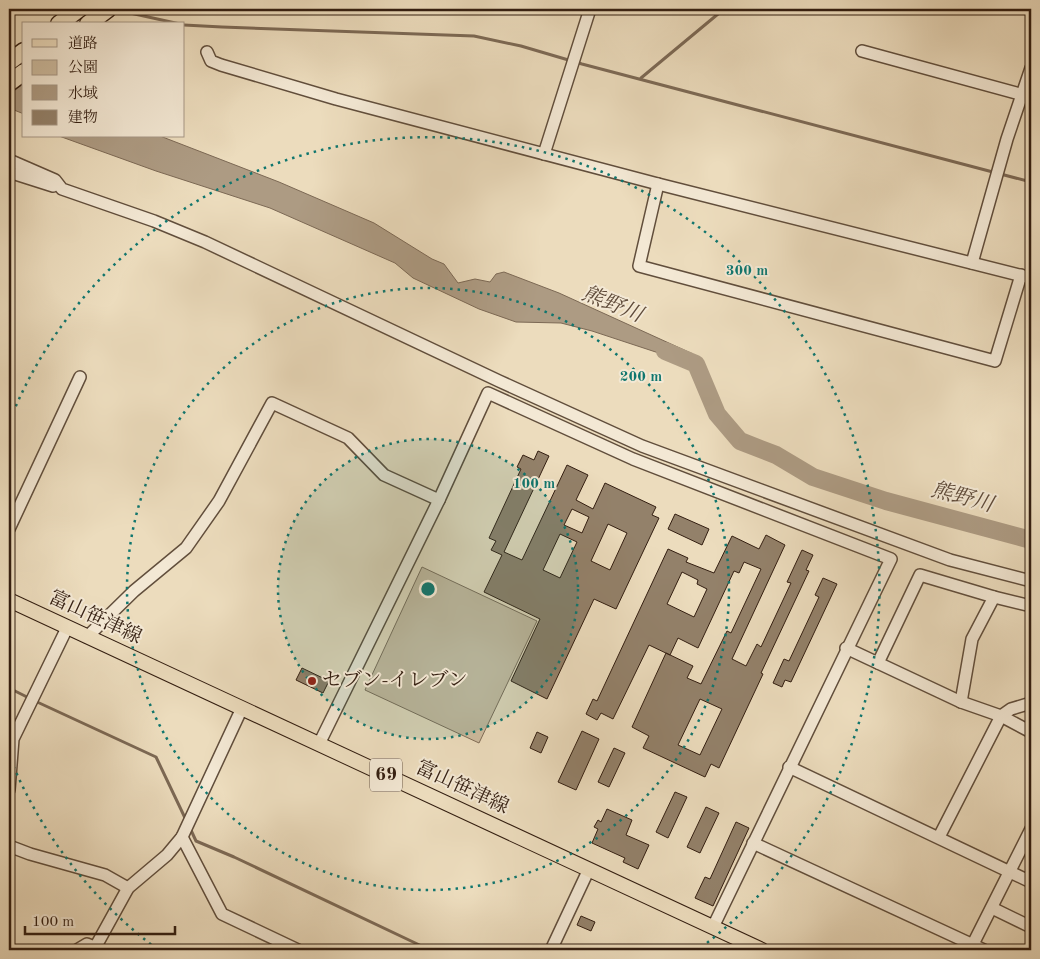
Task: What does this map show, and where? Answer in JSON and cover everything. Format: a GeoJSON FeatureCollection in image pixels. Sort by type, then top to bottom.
{"type":"FeatureCollection","features":[{"type":"Feature","properties":{"kind":"highway"},"geometry":{"type":"LineString","coordinates":[[62,22],[79,9]]}},
{"type":"Feature","properties":{"kind":"highway"},"geometry":{"type":"LineString","coordinates":[[91,22],[108,9]]}},
{"type":"Feature","properties":{"kind":"highway"},"geometry":{"type":"LineString","coordinates":[[9,62],[22,52]]}},
{"type":"Feature","properties":{"kind":"highway"},"geometry":{"type":"LineString","coordinates":[[9,83],[22,73]]}},
{"type":"Feature","properties":{"kind":"main road","name":"富山笹津線"},"geometry":{"type":"LineString","coordinates":[[9,600],[760,950]]}},
{"type":"Feature","properties":{"kind":"street"},"geometry":{"type":"LineString","coordinates":[[544,154],[590,9]]}},
{"type":"Feature","properties":{"kind":"street"},"geometry":{"type":"LineString","coordinates":[[862,51],[1027,96]]}},
{"type":"Feature","properties":{"kind":"street"},"geometry":{"type":"LineString","coordinates":[[207,52],[211,61],[344,101],[658,184],[1026,277],[995,361],[639,266],[658,184]]}},
{"type":"Feature","properties":{"kind":"street"},"geometry":{"type":"LineString","coordinates":[[972,263],[1007,139],[1027,96],[1031,68]]}},
{"type":"Feature","properties":{"kind":"street"},"geometry":{"type":"LineString","coordinates":[[9,160],[55,180],[62,189]]}},
{"type":"Feature","properties":{"kind":"street"},"geometry":{"type":"LineString","coordinates":[[9,172],[62,189],[205,242],[499,381],[642,446],[950,560],[1031,580]]}},
{"type":"Feature","properties":{"kind":"street"},"geometry":{"type":"LineString","coordinates":[[9,529],[80,377]]}},
{"type":"Feature","properties":{"kind":"street"},"geometry":{"type":"LineString","coordinates":[[319,744],[439,500],[488,393],[633,459],[890,559],[713,927]]}},
{"type":"Feature","properties":{"kind":"street"},"geometry":{"type":"LineString","coordinates":[[87,637],[134,591],[186,548],[219,501],[272,403],[348,438],[384,475],[439,500]]}},
{"type":"Feature","properties":{"kind":"street"},"geometry":{"type":"LineString","coordinates":[[878,663],[920,575],[1031,606]]}},
{"type":"Feature","properties":{"kind":"street"},"geometry":{"type":"LineString","coordinates":[[961,702],[972,640],[994,597]]}},
{"type":"Feature","properties":{"kind":"street"},"geometry":{"type":"LineString","coordinates":[[9,790],[13,739],[67,628]]}},
{"type":"Feature","properties":{"kind":"street"},"geometry":{"type":"LineString","coordinates":[[846,648],[961,702],[1001,716],[1031,732]]}},
{"type":"Feature","properties":{"kind":"street"},"geometry":{"type":"LineString","coordinates":[[939,837],[1001,716],[1011,709],[1031,703]]}},
{"type":"Feature","properties":{"kind":"street"},"geometry":{"type":"LineString","coordinates":[[77,950],[87,944],[99,948],[128,888],[168,855],[182,837],[242,708]]}},
{"type":"Feature","properties":{"kind":"street"},"geometry":{"type":"LineString","coordinates":[[789,767],[1031,882]]}},
{"type":"Feature","properties":{"kind":"street"},"geometry":{"type":"LineString","coordinates":[[972,948],[1031,829]]}},
{"type":"Feature","properties":{"kind":"street"},"geometry":{"type":"LineString","coordinates":[[182,837],[222,914],[298,950]]}},
{"type":"Feature","properties":{"kind":"street"},"geometry":{"type":"LineString","coordinates":[[753,843],[972,948],[984,950]]}},
{"type":"Feature","properties":{"kind":"street"},"geometry":{"type":"LineString","coordinates":[[9,846],[30,854],[105,875],[128,888]]}},
{"type":"Feature","properties":{"kind":"street"},"geometry":{"type":"LineString","coordinates":[[551,950],[589,869]]}},
{"type":"Feature","properties":{"kind":"street"},"geometry":{"type":"LineString","coordinates":[[992,908],[1031,927]]}},
{"type":"Feature","properties":{"kind":"green space"},"geometry":{"type":"Polygon","coordinates":[[[422,567],[537,621],[479,743],[365,690],[422,567]]]}},
{"type":"Feature","properties":{"kind":"water"},"geometry":{"type":"Polygon","coordinates":[[[9,75],[22,80],[22,113],[9,108],[9,75]]]}},
{"type":"Feature","properties":{"kind":"water"},"geometry":{"type":"Polygon","coordinates":[[[65,138],[165,138],[279,182],[374,223],[432,259],[444,264],[458,283],[475,279],[490,282],[496,274],[504,272],[559,293],[693,354],[683,361],[592,331],[561,323],[516,322],[479,309],[413,278],[395,263],[270,208],[156,171],[65,138]]]}},
{"type":"Feature","properties":{"kind":"building"},"geometry":{"type":"Polygon","coordinates":[[[538,451],[549,456],[504,552],[522,560],[567,465],[588,475],[576,500],[593,509],[605,483],[656,507],[652,515],[659,518],[616,609],[594,599],[547,699],[511,681],[540,619],[484,592],[502,555],[491,550],[496,541],[489,538],[521,469],[517,467],[523,455],[534,460],[538,451]],[[572,509],[564,525],[582,533],[589,517],[572,509]],[[608,524],[591,561],[610,570],[627,533],[608,524]],[[560,534],[543,570],[560,578],[577,542],[560,534]]]}},
{"type":"Feature","properties":{"kind":"building"},"geometry":{"type":"Polygon","coordinates":[[[675,514],[709,529],[702,545],[668,529],[675,514]]]}},
{"type":"Feature","properties":{"kind":"building"},"geometry":{"type":"Polygon","coordinates":[[[766,535],[785,545],[732,659],[746,666],[757,644],[761,647],[791,583],[787,582],[802,550],[813,555],[806,570],[809,571],[719,768],[711,764],[705,777],[643,748],[649,736],[632,727],[666,653],[649,645],[613,719],[601,713],[597,720],[586,714],[593,699],[597,701],[668,549],[688,558],[686,562],[714,573],[732,536],[759,549],[766,535]],[[744,562],[739,573],[734,571],[698,648],[678,638],[670,655],[693,666],[687,678],[701,684],[727,631],[731,633],[761,569],[744,562]],[[682,572],[667,604],[694,617],[707,589],[697,584],[698,580],[682,572]],[[700,699],[678,745],[700,755],[722,709],[700,699]]]}},
{"type":"Feature","properties":{"kind":"building"},"geometry":{"type":"Polygon","coordinates":[[[823,578],[837,584],[791,682],[785,680],[782,687],[773,683],[784,659],[789,661],[819,597],[815,595],[823,578]]]}},
{"type":"Feature","properties":{"kind":"building","name":"セブン-イレブン"},"geometry":{"type":"Polygon","coordinates":[[[302,668],[329,681],[323,693],[296,680],[302,668]]]}},
{"type":"Feature","properties":{"kind":"building"},"geometry":{"type":"Polygon","coordinates":[[[582,731],[599,739],[576,790],[558,782],[582,731]]]}},
{"type":"Feature","properties":{"kind":"building"},"geometry":{"type":"Polygon","coordinates":[[[537,732],[548,737],[541,753],[530,748],[537,732]]]}},
{"type":"Feature","properties":{"kind":"building"},"geometry":{"type":"Polygon","coordinates":[[[614,748],[625,753],[609,787],[598,782],[614,748]]]}},
{"type":"Feature","properties":{"kind":"building"},"geometry":{"type":"Polygon","coordinates":[[[675,792],[687,797],[668,838],[656,832],[675,792]]]}},
{"type":"Feature","properties":{"kind":"building"},"geometry":{"type":"Polygon","coordinates":[[[706,807],[719,813],[700,853],[687,847],[706,807]]]}},
{"type":"Feature","properties":{"kind":"building"},"geometry":{"type":"Polygon","coordinates":[[[607,809],[632,820],[626,835],[649,845],[638,869],[623,862],[625,858],[592,843],[598,829],[594,827],[598,820],[601,822],[607,809]]]}},
{"type":"Feature","properties":{"kind":"building"},"geometry":{"type":"Polygon","coordinates":[[[736,822],[749,828],[713,906],[695,898],[705,877],[710,879],[736,822]]]}},
{"type":"Feature","properties":{"kind":"building"},"geometry":{"type":"Polygon","coordinates":[[[581,916],[595,922],[591,931],[577,925],[581,916]]]}},
{"type":"Feature","properties":{"kind":"waterway"},"geometry":{"type":"LineString","coordinates":[[112,9],[171,22]]}},
{"type":"Feature","properties":{"kind":"waterway"},"geometry":{"type":"LineString","coordinates":[[641,78],[724,9]]}},
{"type":"Feature","properties":{"kind":"waterway"},"geometry":{"type":"LineString","coordinates":[[185,25],[474,36],[521,46],[582,64],[1031,182]]}},
{"type":"Feature","properties":{"kind":"waterway","name":"熊野川"},"geometry":{"type":"LineString","coordinates":[[665,351],[696,364],[717,414],[740,441],[776,455],[813,477],[886,501],[1031,540]]}},
{"type":"Feature","properties":{"kind":"waterway"},"geometry":{"type":"LineString","coordinates":[[9,688],[29,698]]}},
{"type":"Feature","properties":{"kind":"waterway"},"geometry":{"type":"LineString","coordinates":[[35,701],[156,757],[186,820]]}},
{"type":"Feature","properties":{"kind":"waterway"},"geometry":{"type":"LineString","coordinates":[[190,828],[196,841],[234,857],[430,950]]}},
{"type":"Feature","properties":{"kind":"place","name":"セブン-イレブン"},"geometry":{"type":"Point","coordinates":[312,681]}}]}
